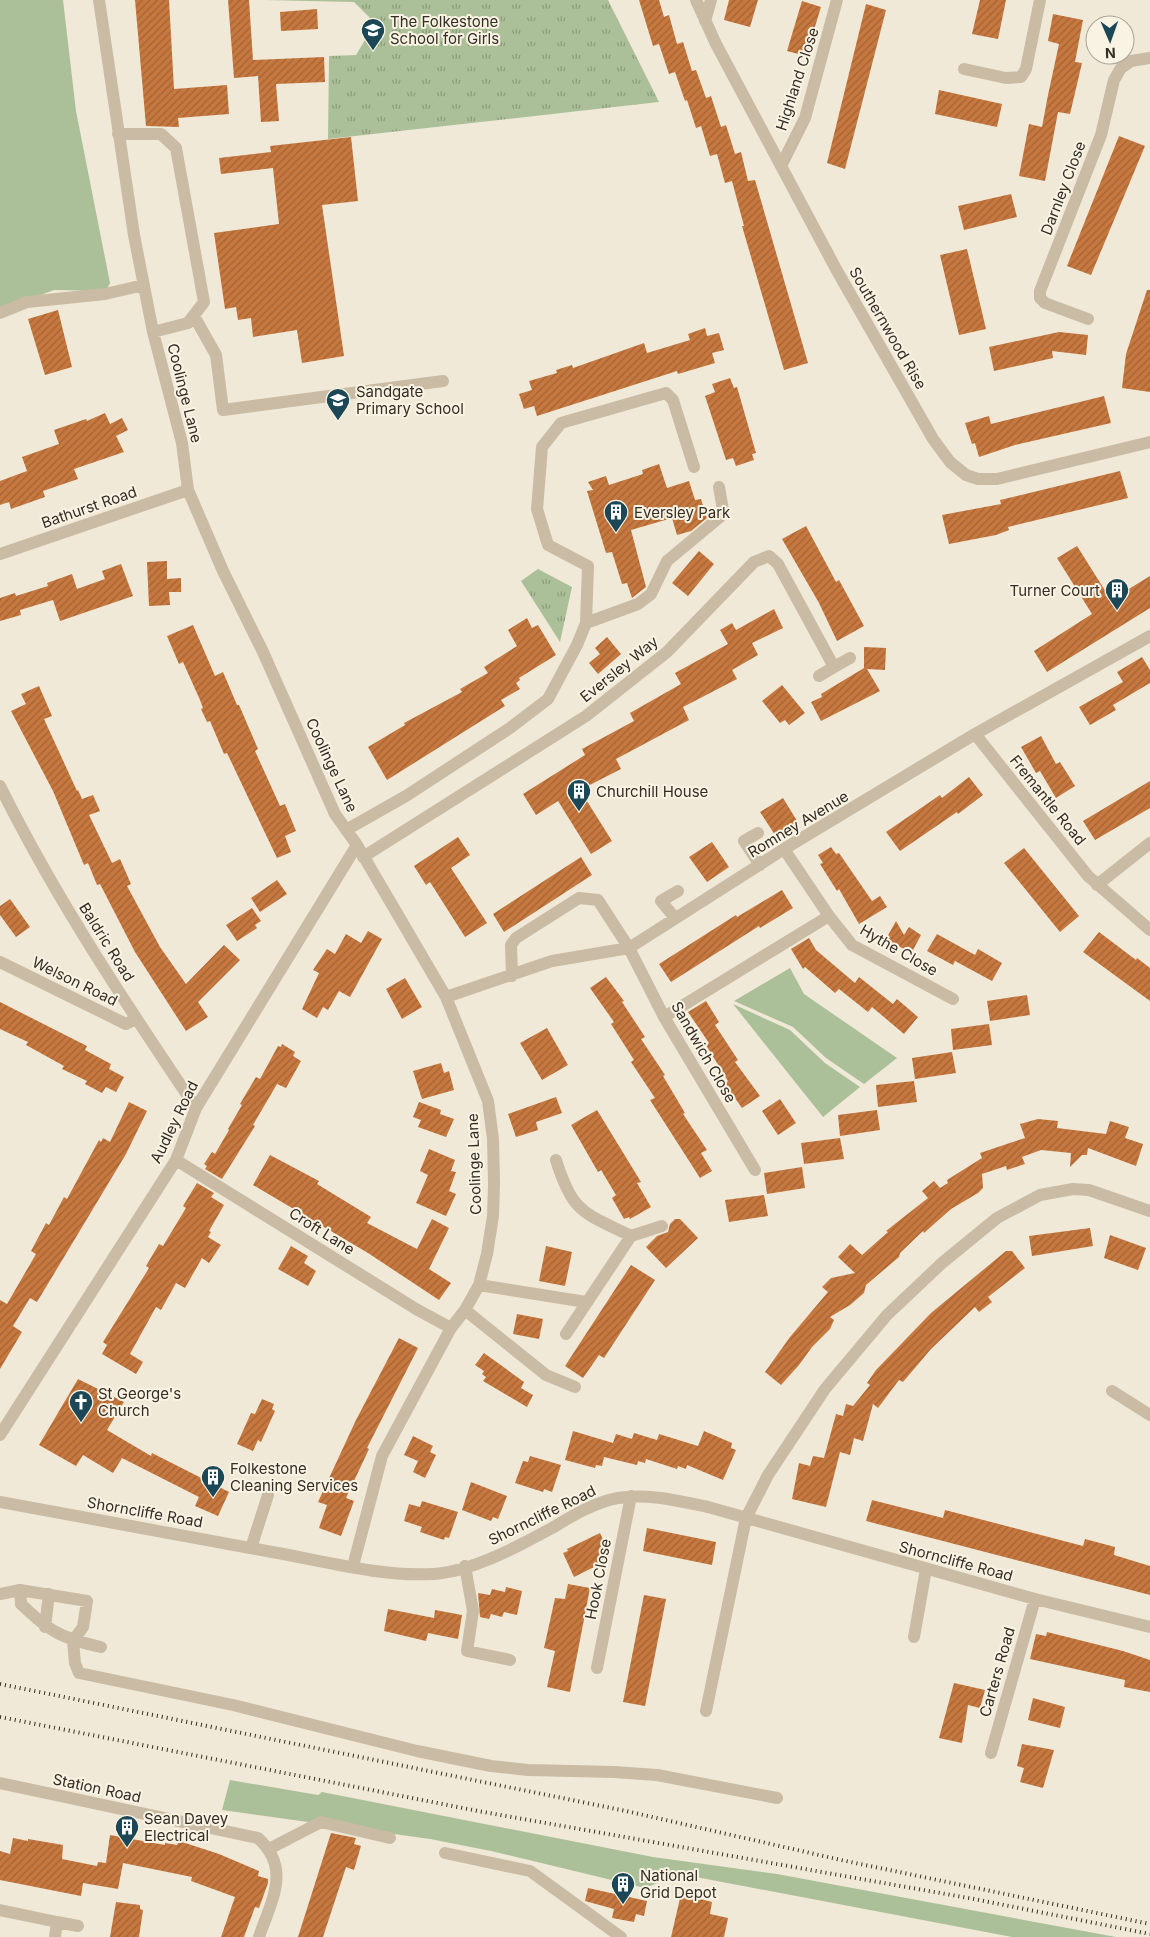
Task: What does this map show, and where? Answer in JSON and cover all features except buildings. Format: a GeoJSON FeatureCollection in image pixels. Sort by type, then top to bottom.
{"type":"FeatureCollection","features":[{"type":"Feature","properties":{"kind":"street","name":"Coolinge Lane"},"geometry":{"type":"LineString","coordinates":[[99,0],[118,134],[144,285],[153,332],[182,443],[188,490],[223,571],[263,652],[335,814],[357,845],[446,997],[488,1101],[494,1183],[493,1216],[487,1254],[478,1285],[465,1310],[451,1328],[382,1456],[353,1566]]}},
{"type":"Feature","properties":{"kind":"street","name":"Southernwood Rise"},"geometry":{"type":"LineString","coordinates":[[696,0],[705,21],[781,166],[885,358],[933,439],[958,469],[978,480],[996,479],[1150,442]]}},
{"type":"Feature","properties":{"kind":"street"},"geometry":{"type":"LineString","coordinates":[[705,21],[711,0]]}},
{"type":"Feature","properties":{"kind":"street","name":"Highland Close"},"geometry":{"type":"LineString","coordinates":[[781,166],[804,118],[837,0]]}},
{"type":"Feature","properties":{"kind":"street"},"geometry":{"type":"LineString","coordinates":[[964,69],[1006,78],[1021,76],[1026,69],[1040,0]]}},
{"type":"Feature","properties":{"kind":"street","name":"Darnley Close"},"geometry":{"type":"LineString","coordinates":[[1088,319],[1045,303],[1040,298],[1040,292],[1101,136],[1114,80],[1121,68],[1131,61],[1150,58]]}},
{"type":"Feature","properties":{"kind":"street"},"geometry":{"type":"LineString","coordinates":[[118,134],[161,134],[176,148],[204,302],[188,323],[153,332]]}},
{"type":"Feature","properties":{"kind":"street"},"geometry":{"type":"LineString","coordinates":[[0,313],[27,302],[118,292],[144,285]]}},
{"type":"Feature","properties":{"kind":"street"},"geometry":{"type":"LineString","coordinates":[[194,316],[216,355],[223,410],[443,381]]}},
{"type":"Feature","properties":{"kind":"street"},"geometry":{"type":"LineString","coordinates":[[346,830],[406,796],[510,728],[548,699],[577,645],[586,623],[588,566],[548,544],[537,509],[542,447],[561,423],[666,393],[673,400],[694,467]]}},
{"type":"Feature","properties":{"kind":"street"},"geometry":{"type":"LineString","coordinates":[[586,623],[638,604],[652,594],[667,561],[720,517],[723,510],[719,487]]}},
{"type":"Feature","properties":{"kind":"street","name":"Bathurst Road"},"geometry":{"type":"LineString","coordinates":[[0,554],[188,490]]}},
{"type":"Feature","properties":{"kind":"street","name":"Eversley Way"},"geometry":{"type":"LineString","coordinates":[[363,857],[586,716],[667,652],[754,562],[764,556],[768,556],[778,564],[834,667]]}},
{"type":"Feature","properties":{"kind":"street","name":"Romney Avenue"},"geometry":{"type":"LineString","coordinates":[[446,997],[552,961],[629,948],[784,849],[975,734],[1150,636]]}},
{"type":"Feature","properties":{"kind":"street"},"geometry":{"type":"LineString","coordinates":[[819,676],[850,658]]}},
{"type":"Feature","properties":{"kind":"street","name":"Fremantle Road"},"geometry":{"type":"LineString","coordinates":[[975,734],[1097,885],[1150,930]]}},
{"type":"Feature","properties":{"kind":"street","name":"Baldric Road"},"geometry":{"type":"LineString","coordinates":[[0,786],[32,852],[136,1019],[196,1108]]}},
{"type":"Feature","properties":{"kind":"street"},"geometry":{"type":"LineString","coordinates":[[758,833],[744,841],[760,865]]}},
{"type":"Feature","properties":{"kind":"street"},"geometry":{"type":"LineString","coordinates":[[1097,885],[1150,843]]}},
{"type":"Feature","properties":{"kind":"street","name":"Audley Road"},"geometry":{"type":"LineString","coordinates":[[0,1435],[176,1160],[196,1108],[357,845]]}},
{"type":"Feature","properties":{"kind":"street","name":"Hythe Close"},"geometry":{"type":"LineString","coordinates":[[784,849],[828,916],[852,945],[953,999]]}},
{"type":"Feature","properties":{"kind":"street"},"geometry":{"type":"LineString","coordinates":[[675,918],[662,901],[678,892]]}},
{"type":"Feature","properties":{"kind":"street","name":"Sandwich Close"},"geometry":{"type":"LineString","coordinates":[[512,976],[511,946],[516,938],[579,898],[598,900],[629,948],[664,1018],[755,1170]]}},
{"type":"Feature","properties":{"kind":"street"},"geometry":{"type":"LineString","coordinates":[[664,1018],[828,916]]}},
{"type":"Feature","properties":{"kind":"street","name":"Welson Road"},"geometry":{"type":"LineString","coordinates":[[0,962],[126,1024],[136,1019]]}},
{"type":"Feature","properties":{"kind":"street","name":"Croft Lane"},"geometry":{"type":"LineString","coordinates":[[176,1160],[416,1309],[451,1328]]}},
{"type":"Feature","properties":{"kind":"street"},"geometry":{"type":"LineString","coordinates":[[556,1160],[565,1189],[584,1213],[631,1236]]}},
{"type":"Feature","properties":{"kind":"street"},"geometry":{"type":"LineString","coordinates":[[706,1711],[746,1518],[768,1475],[825,1389],[887,1315],[942,1263],[997,1218],[1040,1195],[1073,1189],[1106,1194],[1150,1210]]}},
{"type":"Feature","properties":{"kind":"street"},"geometry":{"type":"LineString","coordinates":[[566,1334],[631,1236],[662,1226]]}},
{"type":"Feature","properties":{"kind":"street"},"geometry":{"type":"LineString","coordinates":[[478,1285],[586,1302]]}},
{"type":"Feature","properties":{"kind":"street"},"geometry":{"type":"LineString","coordinates":[[465,1310],[546,1375],[575,1387]]}},
{"type":"Feature","properties":{"kind":"street"},"geometry":{"type":"LineString","coordinates":[[1112,1391],[1150,1415]]}},
{"type":"Feature","properties":{"kind":"street"},"geometry":{"type":"LineString","coordinates":[[251,1548],[268,1496]]}},
{"type":"Feature","properties":{"kind":"street","name":"Shorncliffe Road"},"geometry":{"type":"LineString","coordinates":[[0,1502],[353,1566],[435,1574],[504,1552],[593,1506],[616,1498],[632,1496],[674,1500],[746,1518],[1035,1599],[1150,1627]]}},
{"type":"Feature","properties":{"kind":"street","name":"Hook Close"},"geometry":{"type":"LineString","coordinates":[[597,1668],[632,1496]]}},
{"type":"Feature","properties":{"kind":"street"},"geometry":{"type":"LineString","coordinates":[[465,1566],[473,1611],[467,1652],[510,1660]]}},
{"type":"Feature","properties":{"kind":"street"},"geometry":{"type":"LineString","coordinates":[[914,1637],[926,1569]]}},
{"type":"Feature","properties":{"kind":"street"},"geometry":{"type":"LineString","coordinates":[[20,1590],[21,1604],[46,1627],[73,1641],[101,1647]]}},
{"type":"Feature","properties":{"kind":"street"},"geometry":{"type":"LineString","coordinates":[[0,1594],[20,1590],[87,1601],[83,1627],[73,1641],[75,1663],[79,1673],[233,1706],[417,1751],[491,1766],[528,1770],[657,1775],[777,1798]]}},
{"type":"Feature","properties":{"kind":"street"},"geometry":{"type":"LineString","coordinates":[[46,1627],[49,1594]]}},
{"type":"Feature","properties":{"kind":"street","name":"Carters Road"},"geometry":{"type":"LineString","coordinates":[[991,1754],[1035,1599]]}},
{"type":"Feature","properties":{"kind":"street","name":"Station Road"},"geometry":{"type":"LineString","coordinates":[[0,1783],[258,1838],[269,1849]]}},
{"type":"Feature","properties":{"kind":"street"},"geometry":{"type":"LineString","coordinates":[[259,1937],[278,1874],[276,1862],[269,1849],[321,1822],[390,1838]]}},
{"type":"Feature","properties":{"kind":"street"},"geometry":{"type":"LineString","coordinates":[[445,1853],[530,1871],[621,1937]]}},
{"type":"Feature","properties":{"kind":"street"},"geometry":{"type":"LineString","coordinates":[[0,1910],[78,1926]]}},
{"type":"Feature","properties":{"kind":"street"},"geometry":{"type":"LineString","coordinates":[[55,1937],[57,1922]]}},
{"type":"Feature","properties":{"kind":"green space"},"geometry":{"type":"Polygon","coordinates":[[[0,0],[63,0],[76,111],[110,283],[106,291],[54,290],[0,310],[0,0]]]}},
{"type":"Feature","properties":{"kind":"green space"},"geometry":{"type":"Polygon","coordinates":[[[264,0],[608,0],[659,102],[328,139],[329,56],[356,55],[375,23],[354,2],[264,0]]]}},
{"type":"Feature","properties":{"kind":"green space"},"geometry":{"type":"Polygon","coordinates":[[[538,569],[572,587],[560,642],[521,581],[538,569]]]}},
{"type":"Feature","properties":{"kind":"green space"},"geometry":{"type":"Polygon","coordinates":[[[790,968],[804,994],[897,1058],[864,1084],[826,1058],[793,1027],[734,1001],[790,968]]]}},
{"type":"Feature","properties":{"kind":"green space"},"geometry":{"type":"Polygon","coordinates":[[[733,1004],[790,1030],[825,1063],[860,1087],[823,1117],[733,1004]]]}},
{"type":"Feature","properties":{"kind":"green space"},"geometry":{"type":"Polygon","coordinates":[[[230,1780],[318,1795],[322,1792],[653,1857],[777,1874],[1116,1937],[1012,1937],[680,1874],[645,1888],[491,1851],[430,1839],[222,1810],[230,1780]]]}},
{"type":"Feature","properties":{"kind":"railway"},"geometry":{"type":"LineString","coordinates":[[0,1684],[626,1811],[841,1860],[1150,1924]]}},
{"type":"Feature","properties":{"kind":"railway"},"geometry":{"type":"LineString","coordinates":[[0,1717],[478,1811],[974,1899],[1150,1934]]}},
{"type":"Feature","properties":{"kind":"place","name":"The Folkestone School for Girls"},"geometry":{"type":"Point","coordinates":[373,51]}},
{"type":"Feature","properties":{"kind":"place","name":"Sandgate Primary School"},"geometry":{"type":"Point","coordinates":[338,421]}},
{"type":"Feature","properties":{"kind":"place","name":"Eversley Park"},"geometry":{"type":"Point","coordinates":[616,533]}},
{"type":"Feature","properties":{"kind":"place","name":"Turner Court"},"geometry":{"type":"Point","coordinates":[1117,611]}},
{"type":"Feature","properties":{"kind":"place","name":"Churchill House"},"geometry":{"type":"Point","coordinates":[579,812]}},
{"type":"Feature","properties":{"kind":"place","name":"St George's Church"},"geometry":{"type":"Point","coordinates":[81,1423]}},
{"type":"Feature","properties":{"kind":"place","name":"Folkestone Cleaning Services"},"geometry":{"type":"Point","coordinates":[213,1498]}},
{"type":"Feature","properties":{"kind":"place","name":"Sean Davey Electrical"},"geometry":{"type":"Point","coordinates":[127,1848]}},
{"type":"Feature","properties":{"kind":"place","name":"National Grid Depot"},"geometry":{"type":"Point","coordinates":[623,1905]}}]}
